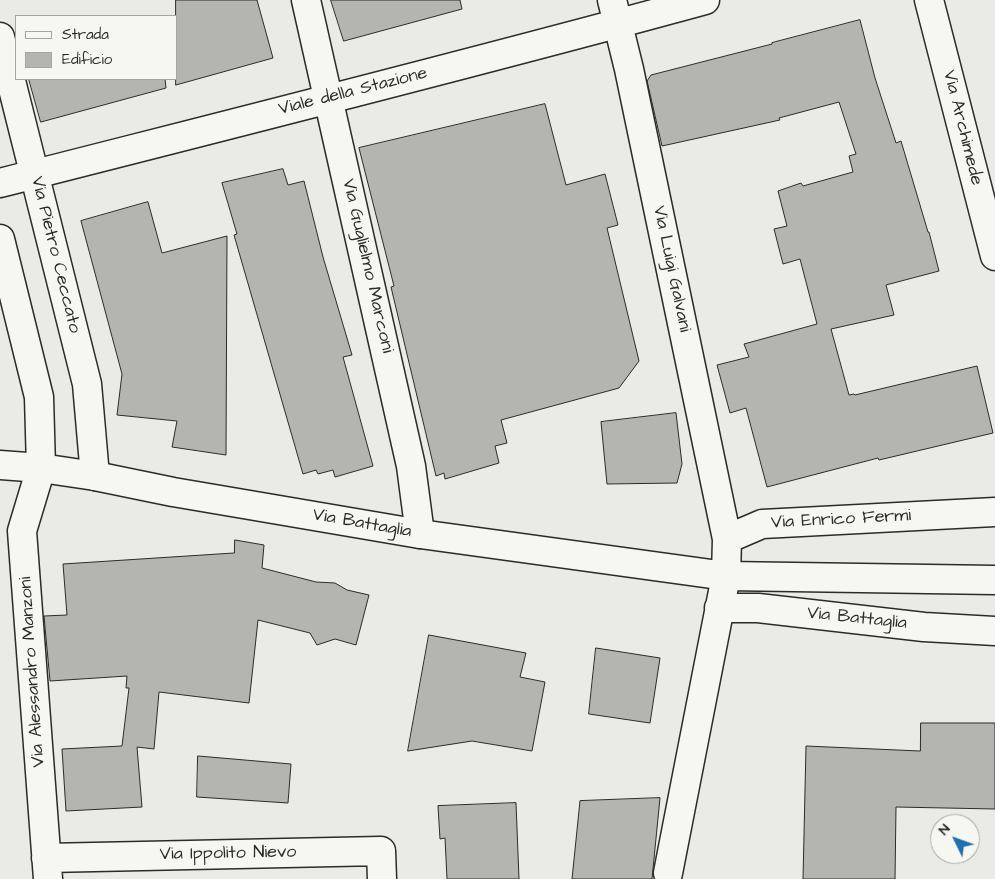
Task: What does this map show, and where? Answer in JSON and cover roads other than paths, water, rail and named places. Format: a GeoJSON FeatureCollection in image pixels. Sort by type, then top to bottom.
{"type":"FeatureCollection","features":[{"type":"Feature","properties":{"kind":"street","name":"Via Guglielmo Marconi"},"geometry":{"type":"LineString","coordinates":[[306,0],[330,99],[411,466],[420,534]]}},
{"type":"Feature","properties":{"kind":"street","name":"Viale della Stazione"},"geometry":{"type":"LineString","coordinates":[[0,183],[330,99],[615,12],[705,0]]}},
{"type":"Feature","properties":{"kind":"street","name":"Via Archimede"},"geometry":{"type":"LineString","coordinates":[[930,0],[995,256]]}},
{"type":"Feature","properties":{"kind":"street","name":"Via Luigi Galvani"},"geometry":{"type":"LineString","coordinates":[[615,12],[727,539]]}},
{"type":"Feature","properties":{"kind":"street","name":"Via Pietro Ceccato"},"geometry":{"type":"LineString","coordinates":[[0,37],[87,384],[95,476]]}},
{"type":"Feature","properties":{"kind":"street","name":"Via Alessandro Manzoni"},"geometry":{"type":"LineString","coordinates":[[0,239],[39,397],[41,468],[22,531],[47,869]]}},
{"type":"Feature","properties":{"kind":"street","name":"Via Battaglia"},"geometry":{"type":"LineString","coordinates":[[0,465],[41,468],[95,476],[173,492],[420,534],[726,576],[995,580]]}},
{"type":"Feature","properties":{"kind":"street","name":"Via Enrico Fermi"},"geometry":{"type":"LineString","coordinates":[[727,539],[762,524],[995,512]]}},
{"type":"Feature","properties":{"kind":"street"},"geometry":{"type":"LineString","coordinates":[[668,873],[726,576],[727,539]]}},
{"type":"Feature","properties":{"kind":"street","name":"Via Battaglia"},"geometry":{"type":"LineString","coordinates":[[719,608],[758,608],[924,627],[995,631]]}},
{"type":"Feature","properties":{"kind":"street","name":"Via Ippolito Nievo"},"geometry":{"type":"LineString","coordinates":[[47,869],[381,851],[382,879]]}}]}
